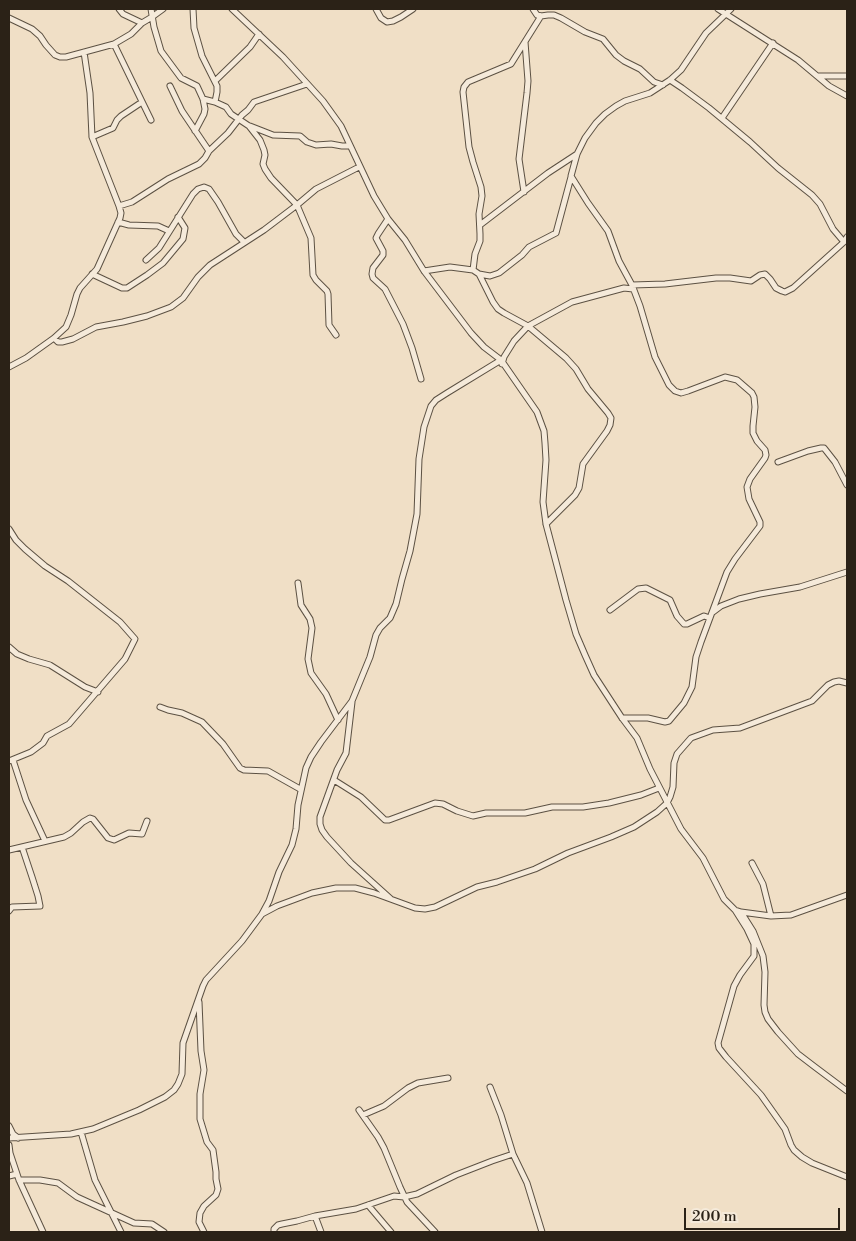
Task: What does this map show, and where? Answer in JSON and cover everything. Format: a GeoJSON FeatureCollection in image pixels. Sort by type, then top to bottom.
{"type":"FeatureCollection","features":[{"type":"Feature","properties":{"kind":"street"},"geometry":{"type":"LineString","coordinates":[[119,9],[123,14],[142,23]]}},
{"type":"Feature","properties":{"kind":"street"},"geometry":{"type":"LineString","coordinates":[[152,9],[152,17],[163,54],[181,78],[197,86],[204,99],[204,114],[195,130]]}},
{"type":"Feature","properties":{"kind":"street"},"geometry":{"type":"LineString","coordinates":[[9,18],[32,29],[55,55],[66,57],[114,44],[131,34],[142,23],[163,9]]}},
{"type":"Feature","properties":{"kind":"street"},"geometry":{"type":"LineString","coordinates":[[193,9],[194,28],[202,56],[215,81],[217,92],[215,102]]}},
{"type":"Feature","properties":{"kind":"street"},"geometry":{"type":"LineString","coordinates":[[232,9],[260,34],[323,100],[341,126],[359,167],[388,219],[405,240],[424,270],[470,333],[501,362],[537,412],[544,431],[546,460],[542,502],[556,567],[576,634],[594,675],[637,738],[667,803],[686,838],[703,858],[720,893],[735,910],[754,944],[754,956],[734,986],[718,1044],[719,1048],[761,1095],[786,1129],[794,1150],[812,1163],[847,1177]]}},
{"type":"Feature","properties":{"kind":"street"},"geometry":{"type":"LineString","coordinates":[[376,9],[387,22],[401,18],[413,9]]}},
{"type":"Feature","properties":{"kind":"street"},"geometry":{"type":"LineString","coordinates":[[533,9],[541,16]]}},
{"type":"Feature","properties":{"kind":"street"},"geometry":{"type":"LineString","coordinates":[[718,9],[773,43],[798,60],[829,86],[847,96]]}},
{"type":"Feature","properties":{"kind":"street"},"geometry":{"type":"LineString","coordinates":[[478,274],[490,276],[499,273],[529,247],[556,233],[577,154],[585,138],[596,123],[605,114],[625,101],[650,93],[670,80],[681,70],[706,33],[730,9]]}},
{"type":"Feature","properties":{"kind":"street"},"geometry":{"type":"LineString","coordinates":[[473,270],[474,254],[480,240],[479,214],[482,196],[470,147],[464,92],[464,86],[468,82],[511,64],[541,16],[548,14],[561,18],[585,32],[603,39],[616,55],[640,69],[654,82],[663,85]]}},
{"type":"Feature","properties":{"kind":"street"},"geometry":{"type":"LineString","coordinates":[[215,81],[260,34]]}},
{"type":"Feature","properties":{"kind":"street"},"geometry":{"type":"LineString","coordinates":[[524,192],[519,160],[528,81],[525,42]]}},
{"type":"Feature","properties":{"kind":"street"},"geometry":{"type":"LineString","coordinates":[[722,118],[773,43]]}},
{"type":"Feature","properties":{"kind":"street"},"geometry":{"type":"LineString","coordinates":[[114,44],[151,120]]}},
{"type":"Feature","properties":{"kind":"street"},"geometry":{"type":"LineString","coordinates":[[9,367],[26,358],[66,327],[77,294],[97,269],[118,222],[119,206],[92,137],[90,93],[84,52]]}},
{"type":"Feature","properties":{"kind":"street"},"geometry":{"type":"LineString","coordinates":[[818,76],[847,76]]}},
{"type":"Feature","properties":{"kind":"street"},"geometry":{"type":"LineString","coordinates":[[9,1138],[65,1135],[93,1129],[165,1097],[174,1090],[180,1080],[182,1074],[183,1043],[203,986],[206,980],[242,941],[269,901],[279,872],[292,845],[296,829],[300,790],[306,768],[321,742],[352,701],[370,657],[377,632],[390,618],[398,600],[410,551],[416,514],[418,459],[424,426],[431,406],[436,400],[501,362],[517,336],[528,326],[572,302],[624,288],[716,278],[751,280],[765,274],[776,288],[782,291],[789,291],[845,240],[833,228],[820,204],[812,195],[778,168],[722,118],[670,80]]}},
{"type":"Feature","properties":{"kind":"street"},"geometry":{"type":"LineString","coordinates":[[119,206],[132,202],[168,179],[199,164],[256,101],[307,84]]}},
{"type":"Feature","properties":{"kind":"street"},"geometry":{"type":"LineString","coordinates":[[170,86],[182,111],[209,151]]}},
{"type":"Feature","properties":{"kind":"street"},"geometry":{"type":"LineString","coordinates":[[204,99],[226,107],[232,114],[249,126],[273,135],[300,136],[307,142],[316,145],[350,146]]}},
{"type":"Feature","properties":{"kind":"street"},"geometry":{"type":"LineString","coordinates":[[92,137],[113,128],[117,120],[142,102]]}},
{"type":"Feature","properties":{"kind":"street"},"geometry":{"type":"LineString","coordinates":[[249,126],[260,140],[264,150],[263,164],[265,169],[271,178],[298,205],[310,238],[313,275],[327,291],[329,325],[336,335]]}},
{"type":"Feature","properties":{"kind":"street"},"geometry":{"type":"LineString","coordinates":[[480,225],[548,173],[577,154]]}},
{"type":"Feature","properties":{"kind":"street"},"geometry":{"type":"LineString","coordinates":[[54,338],[58,342],[62,342],[96,327],[147,316],[171,307],[183,298],[204,270],[298,205],[321,186],[359,167]]}},
{"type":"Feature","properties":{"kind":"street"},"geometry":{"type":"LineString","coordinates":[[571,176],[608,231],[619,261],[640,306],[655,357],[669,385],[675,391],[688,392],[725,377],[737,380],[752,393],[754,398],[754,433],[757,441],[765,450],[766,455],[750,479],[747,487],[751,506],[760,522],[760,526],[728,572],[696,657],[692,687],[684,703],[672,718],[665,722],[648,718],[622,718]]}},
{"type":"Feature","properties":{"kind":"street"},"geometry":{"type":"LineString","coordinates":[[146,260],[159,248],[193,194],[198,189],[204,187],[207,187],[218,202],[236,234],[244,242]]}},
{"type":"Feature","properties":{"kind":"street"},"geometry":{"type":"LineString","coordinates":[[92,274],[122,288],[126,288],[151,272],[163,263],[183,239],[185,228],[178,217]]}},
{"type":"Feature","properties":{"kind":"street"},"geometry":{"type":"LineString","coordinates":[[388,219],[376,238],[383,251],[383,255],[373,268],[372,274],[385,289],[404,324],[421,378]]}},
{"type":"Feature","properties":{"kind":"street"},"geometry":{"type":"LineString","coordinates":[[118,222],[158,226],[169,231]]}},
{"type":"Feature","properties":{"kind":"street"},"geometry":{"type":"LineString","coordinates":[[424,270],[450,267],[473,270],[478,274],[498,309],[528,326],[571,363],[588,389],[608,413],[611,422],[607,431],[583,464],[579,488],[575,495],[546,524]]}},
{"type":"Feature","properties":{"kind":"street"},"geometry":{"type":"LineString","coordinates":[[778,462],[808,451],[824,448],[835,462],[847,485]]}},
{"type":"Feature","properties":{"kind":"street"},"geometry":{"type":"LineString","coordinates":[[9,529],[16,540],[45,566],[68,581],[120,622],[135,639],[125,659],[69,724],[47,736],[43,743],[31,752],[11,761],[44,841]]}},
{"type":"Feature","properties":{"kind":"street"},"geometry":{"type":"LineString","coordinates":[[712,612],[721,606],[739,599],[800,587],[847,572]]}},
{"type":"Feature","properties":{"kind":"street"},"geometry":{"type":"LineString","coordinates":[[298,583],[301,605],[310,619],[312,628],[308,659],[310,673],[326,694],[338,720]]}},
{"type":"Feature","properties":{"kind":"street"},"geometry":{"type":"LineString","coordinates":[[610,610],[638,589],[646,588],[670,600],[677,616],[684,624],[704,616],[710,618]]}},
{"type":"Feature","properties":{"kind":"street"},"geometry":{"type":"LineString","coordinates":[[9,648],[29,660],[50,666],[98,692]]}},
{"type":"Feature","properties":{"kind":"street"},"geometry":{"type":"LineString","coordinates":[[262,914],[277,906],[312,893],[336,888],[355,888],[415,908],[425,909],[435,907],[477,887],[535,869],[568,853],[634,827],[657,812],[667,803],[672,793],[674,763],[678,754],[691,738],[713,730],[740,728],[807,703],[816,698],[828,685],[834,682],[847,683]]}},
{"type":"Feature","properties":{"kind":"street"},"geometry":{"type":"LineString","coordinates":[[352,701],[346,752],[337,770],[320,817],[320,824],[322,830],[351,863],[394,901]]}},
{"type":"Feature","properties":{"kind":"street"},"geometry":{"type":"LineString","coordinates":[[160,707],[172,712],[182,713],[202,722],[244,770],[268,771],[300,790]]}},
{"type":"Feature","properties":{"kind":"street"},"geometry":{"type":"LineString","coordinates":[[334,780],[362,797],[385,820],[435,803],[443,804],[473,816],[486,813],[525,813],[552,807],[583,807],[609,803],[660,788]]}},
{"type":"Feature","properties":{"kind":"street"},"geometry":{"type":"LineString","coordinates":[[9,850],[64,837],[90,818],[93,819],[108,838],[114,840],[129,833],[142,834],[147,822]]}},
{"type":"Feature","properties":{"kind":"street"},"geometry":{"type":"LineString","coordinates":[[9,911],[12,907],[40,906],[22,847]]}},
{"type":"Feature","properties":{"kind":"street"},"geometry":{"type":"LineString","coordinates":[[752,863],[763,884],[771,916]]}},
{"type":"Feature","properties":{"kind":"street"},"geometry":{"type":"LineString","coordinates":[[735,910],[771,916],[791,916],[847,895]]}},
{"type":"Feature","properties":{"kind":"street"},"geometry":{"type":"LineString","coordinates":[[741,912],[753,931],[763,956],[765,972],[764,1005],[768,1019],[798,1054],[847,1091]]}},
{"type":"Feature","properties":{"kind":"street"},"geometry":{"type":"LineString","coordinates":[[200,998],[201,1051],[204,1070],[200,1094],[200,1119],[207,1142],[213,1150],[218,1189],[216,1195],[204,1206],[200,1213],[200,1222],[204,1232]]}},
{"type":"Feature","properties":{"kind":"street"},"geometry":{"type":"LineString","coordinates":[[362,1115],[384,1106],[408,1088],[448,1078]]}},
{"type":"Feature","properties":{"kind":"street"},"geometry":{"type":"LineString","coordinates":[[490,1087],[513,1154],[532,1196],[542,1232]]}},
{"type":"Feature","properties":{"kind":"street"},"geometry":{"type":"LineString","coordinates":[[358,1110],[378,1136],[404,1197],[435,1232]]}},
{"type":"Feature","properties":{"kind":"street"},"geometry":{"type":"LineString","coordinates":[[9,1126],[13,1134],[18,1138]]}},
{"type":"Feature","properties":{"kind":"street"},"geometry":{"type":"LineString","coordinates":[[81,1132],[95,1180],[121,1232]]}},
{"type":"Feature","properties":{"kind":"street"},"geometry":{"type":"LineString","coordinates":[[9,1145],[19,1180],[43,1232]]}},
{"type":"Feature","properties":{"kind":"street"},"geometry":{"type":"LineString","coordinates":[[274,1232],[278,1224],[335,1213],[394,1196],[404,1197],[417,1194],[464,1172],[513,1154]]}},
{"type":"Feature","properties":{"kind":"street"},"geometry":{"type":"LineString","coordinates":[[9,1176],[17,1174]]}},
{"type":"Feature","properties":{"kind":"street"},"geometry":{"type":"LineString","coordinates":[[19,1180],[40,1180],[58,1183],[77,1197],[134,1223],[152,1224],[164,1232]]}},
{"type":"Feature","properties":{"kind":"street"},"geometry":{"type":"LineString","coordinates":[[368,1205],[391,1232]]}},
{"type":"Feature","properties":{"kind":"street"},"geometry":{"type":"LineString","coordinates":[[315,1216],[321,1232]]}}]}
